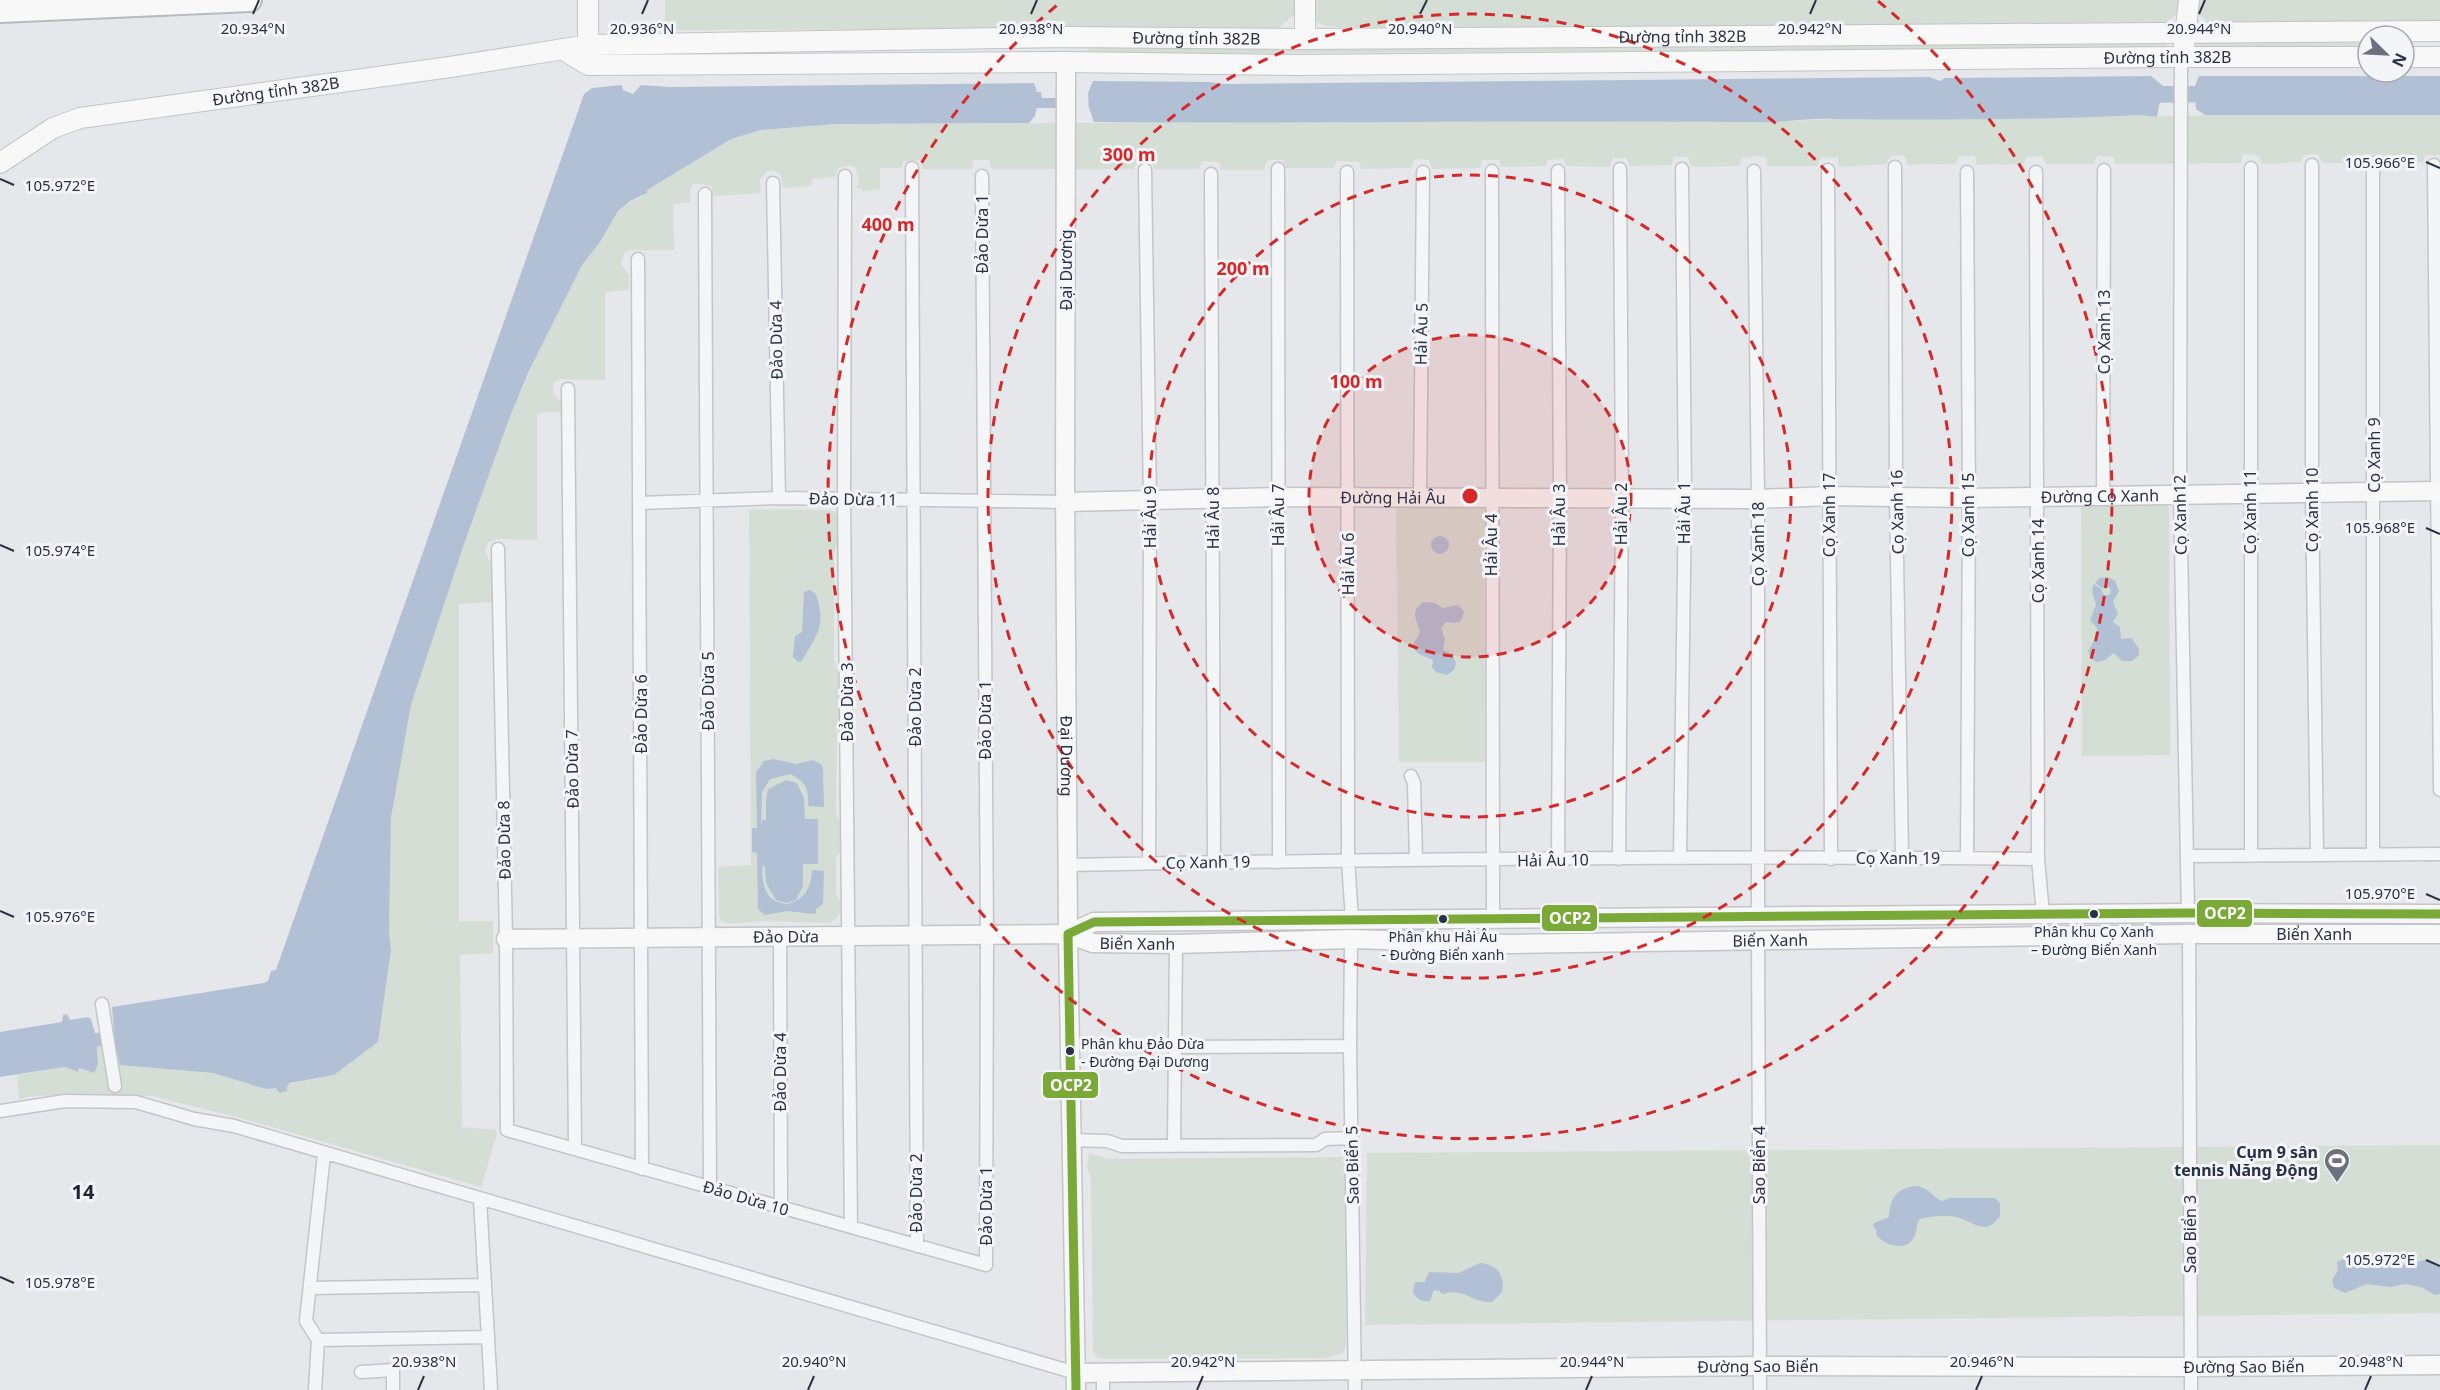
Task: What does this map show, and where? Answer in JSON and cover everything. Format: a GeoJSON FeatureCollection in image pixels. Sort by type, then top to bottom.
{"type":"FeatureCollection","features":[{"type":"Feature","properties":{"kind":"highway"},"geometry":{"type":"LineString","coordinates":[[0,11],[250,0]]}},
{"type":"Feature","properties":{"kind":"main road"},"geometry":{"type":"LineString","coordinates":[[588,0],[588,55]]}},
{"type":"Feature","properties":{"kind":"main road"},"geometry":{"type":"LineString","coordinates":[[1305,0],[1305,39]]}},
{"type":"Feature","properties":{"kind":"main road"},"geometry":{"type":"LineString","coordinates":[[2180,67],[2187,33],[2189,0]]}},
{"type":"Feature","properties":{"kind":"main road","name":"Đường tỉnh 382B"},"geometry":{"type":"LineString","coordinates":[[588,55],[1066,38],[1305,39],[2440,31]]}},
{"type":"Feature","properties":{"kind":"main road"},"geometry":{"type":"LineString","coordinates":[[1066,38],[1066,72]]}},
{"type":"Feature","properties":{"kind":"main road","name":"Đường tỉnh 382B"},"geometry":{"type":"LineString","coordinates":[[0,164],[53,128],[80,118],[450,68],[562,49],[588,55],[1066,72],[1309,65],[2180,67],[2356,58]]}},
{"type":"Feature","properties":{"kind":"main road"},"geometry":{"type":"LineString","coordinates":[[2416,57],[2440,57]]}},
{"type":"Feature","properties":{"kind":"street","name":"Cọ Xanh12"},"geometry":{"type":"LineString","coordinates":[[2180,67],[2180,494],[2188,913]]}},
{"type":"Feature","properties":{"kind":"street","name":"Đại Dương"},"geometry":{"type":"LineString","coordinates":[[1066,72],[1068,934],[1076,1382]]}},
{"type":"Feature","properties":{"kind":"street","name":"Cọ Xanh 9"},"geometry":{"type":"LineString","coordinates":[[2373,163],[2373,855]]}},
{"type":"Feature","properties":{"kind":"street","name":"Cọ Xanh 10"},"geometry":{"type":"LineString","coordinates":[[2312,165],[2312,493],[2317,855]]}},
{"type":"Feature","properties":{"kind":"street"},"geometry":{"type":"LineString","coordinates":[[2434,165],[2440,790]]}},
{"type":"Feature","properties":{"kind":"street","name":"Cọ Xanh 16"},"geometry":{"type":"LineString","coordinates":[[1895,167],[1896,496],[1902,856]]}},
{"type":"Feature","properties":{"kind":"street","name":"Đảo Dừa 2"},"geometry":{"type":"LineString","coordinates":[[912,168],[917,1246]]}},
{"type":"Feature","properties":{"kind":"street","name":"Cọ Xanh 11"},"geometry":{"type":"LineString","coordinates":[[2251,168],[2252,855]]}},
{"type":"Feature","properties":{"kind":"street","name":"Hải Âu 7"},"geometry":{"type":"LineString","coordinates":[[1278,169],[1279,862]]}},
{"type":"Feature","properties":{"kind":"street","name":"Hải Âu 2"},"geometry":{"type":"LineString","coordinates":[[1619,859],[1622,497],[1620,169]]}},
{"type":"Feature","properties":{"kind":"street","name":"Hải Âu 1"},"geometry":{"type":"LineString","coordinates":[[1680,858],[1685,498],[1683,169]]}},
{"type":"Feature","properties":{"kind":"street","name":"Cọ Xanh 17"},"geometry":{"type":"LineString","coordinates":[[1828,170],[1828,496],[1832,859]]}},
{"type":"Feature","properties":{"kind":"street","name":"Cọ Xanh 13"},"geometry":{"type":"LineString","coordinates":[[2103,495],[2104,170]]}},
{"type":"Feature","properties":{"kind":"street","name":"Hải Âu 9"},"geometry":{"type":"LineString","coordinates":[[1145,171],[1150,500],[1149,863]]}},
{"type":"Feature","properties":{"kind":"street","name":"Hải Âu 4"},"geometry":{"type":"LineString","coordinates":[[1492,171],[1493,918]]}},
{"type":"Feature","properties":{"kind":"street","name":"Hải Âu 3"},"geometry":{"type":"LineString","coordinates":[[1558,171],[1560,498],[1558,860]]}},
{"type":"Feature","properties":{"kind":"street","name":"Cọ Xanh 18"},"geometry":{"type":"LineString","coordinates":[[1754,171],[1758,499],[1758,916]]}},
{"type":"Feature","properties":{"kind":"street","name":"Hải Âu 6"},"geometry":{"type":"LineString","coordinates":[[1347,172],[1348,860],[1352,920]]}},
{"type":"Feature","properties":{"kind":"street","name":"Hải Âu 5"},"geometry":{"type":"LineString","coordinates":[[1420,497],[1423,172]]}},
{"type":"Feature","properties":{"kind":"street","name":"Cọ Xanh 15"},"geometry":{"type":"LineString","coordinates":[[1966,858],[1969,498],[1967,172]]}},
{"type":"Feature","properties":{"kind":"street","name":"Cọ Xanh 14"},"geometry":{"type":"LineString","coordinates":[[2036,172],[2038,859],[2043,914]]}},
{"type":"Feature","properties":{"kind":"street","name":"Hải Âu 8"},"geometry":{"type":"LineString","coordinates":[[1211,174],[1214,861]]}},
{"type":"Feature","properties":{"kind":"street","name":"Đảo Dừa 3"},"geometry":{"type":"LineString","coordinates":[[845,176],[844,499],[851,1227]]}},
{"type":"Feature","properties":{"kind":"street","name":"Đảo Dừa 1"},"geometry":{"type":"LineString","coordinates":[[982,176],[987,934],[986,1265]]}},
{"type":"Feature","properties":{"kind":"street","name":"Đảo Dừa 4"},"geometry":{"type":"LineString","coordinates":[[773,183],[779,498]]}},
{"type":"Feature","properties":{"kind":"street","name":"Đảo Dừa 5"},"geometry":{"type":"LineString","coordinates":[[705,194],[710,1188]]}},
{"type":"Feature","properties":{"kind":"street","name":"Đảo Dừa 6"},"geometry":{"type":"LineString","coordinates":[[638,259],[642,1169]]}},
{"type":"Feature","properties":{"kind":"street","name":"Đảo Dừa 7"},"geometry":{"type":"LineString","coordinates":[[568,389],[575,1149]]}},
{"type":"Feature","properties":{"kind":"street","name":"Đường Cọ Xanh"},"geometry":{"type":"LineString","coordinates":[[1758,499],[1828,496],[1969,498],[2438,491]]}},
{"type":"Feature","properties":{"kind":"street","name":"Đường Hải Âu"},"geometry":{"type":"LineString","coordinates":[[1066,502],[1278,497],[1758,499]]}},
{"type":"Feature","properties":{"kind":"street","name":"Đảo Dừa 11"},"geometry":{"type":"LineString","coordinates":[[640,503],[779,498],[1066,502]]}},
{"type":"Feature","properties":{"kind":"street","name":"Đảo Dừa 8"},"geometry":{"type":"LineString","coordinates":[[498,549],[506,939],[507,1131]]}},
{"type":"Feature","properties":{"kind":"street"},"geometry":{"type":"LineString","coordinates":[[1411,776],[1414,783],[1416,859]]}},
{"type":"Feature","properties":{"kind":"street"},"geometry":{"type":"LineString","coordinates":[[2188,856],[2440,854]]}},
{"type":"Feature","properties":{"kind":"street","name":"Cọ Xanh 19"},"geometry":{"type":"LineString","coordinates":[[1758,858],[1832,859],[1902,856],[2038,859]]}},
{"type":"Feature","properties":{"kind":"street","name":"Hải Âu 10"},"geometry":{"type":"LineString","coordinates":[[1348,860],[1758,858]]}},
{"type":"Feature","properties":{"kind":"street","name":"Cọ Xanh 19"},"geometry":{"type":"LineString","coordinates":[[1068,865],[1348,860]]}},
{"type":"Feature","properties":{"kind":"street"},"geometry":{"type":"LineString","coordinates":[[2188,913],[2189,934]]}},
{"type":"Feature","properties":{"kind":"street","name":"Biển Xanh"},"geometry":{"type":"LineString","coordinates":[[1068,934],[1094,922],[2188,913],[2440,914]]}},
{"type":"Feature","properties":{"kind":"street"},"geometry":{"type":"LineString","coordinates":[[1758,916],[1758,939]]}},
{"type":"Feature","properties":{"kind":"street"},"geometry":{"type":"LineString","coordinates":[[1351,939],[1352,920]]}},
{"type":"Feature","properties":{"kind":"street","name":"Đảo Dừa"},"geometry":{"type":"LineString","coordinates":[[506,939],[1068,934]]}},
{"type":"Feature","properties":{"kind":"street","name":"Biển Xanh"},"geometry":{"type":"LineString","coordinates":[[1068,934],[1093,943],[1176,944],[1351,939],[1511,944],[2189,934],[2440,934]]}},
{"type":"Feature","properties":{"kind":"street","name":"Sao Biển 3"},"geometry":{"type":"LineString","coordinates":[[2189,934],[2191,1390]]}},
{"type":"Feature","properties":{"kind":"street","name":"Đảo Dừa 4"},"geometry":{"type":"LineString","coordinates":[[780,937],[781,1208]]}},
{"type":"Feature","properties":{"kind":"street","name":"Sao Biển 5"},"geometry":{"type":"LineString","coordinates":[[1351,939],[1350,1046],[1355,1390]]}},
{"type":"Feature","properties":{"kind":"street","name":"Sao Biển 4"},"geometry":{"type":"LineString","coordinates":[[1758,939],[1760,1390]]}},
{"type":"Feature","properties":{"kind":"street"},"geometry":{"type":"LineString","coordinates":[[1174,1146],[1176,944]]}},
{"type":"Feature","properties":{"kind":"street"},"geometry":{"type":"LineString","coordinates":[[102,1004],[115,1086]]}},
{"type":"Feature","properties":{"kind":"street"},"geometry":{"type":"LineString","coordinates":[[1175,1047],[1350,1046]]}},
{"type":"Feature","properties":{"kind":"street"},"geometry":{"type":"LineString","coordinates":[[0,1111],[65,1101],[136,1102],[194,1119],[234,1126],[1076,1382]]}},
{"type":"Feature","properties":{"kind":"street","name":"Đảo Dừa 10"},"geometry":{"type":"LineString","coordinates":[[507,1131],[986,1265]]}},
{"type":"Feature","properties":{"kind":"street"},"geometry":{"type":"LineString","coordinates":[[1071,1140],[1107,1141],[1122,1146],[1316,1145],[1325,1138],[1352,1138]]}},
{"type":"Feature","properties":{"kind":"street"},"geometry":{"type":"LineString","coordinates":[[315,1390],[318,1340],[306,1321],[324,1154]]}},
{"type":"Feature","properties":{"kind":"street"},"geometry":{"type":"LineString","coordinates":[[480,1199],[483,1285],[491,1390]]}},
{"type":"Feature","properties":{"kind":"street"},"geometry":{"type":"LineString","coordinates":[[311,1288],[483,1285]]}},
{"type":"Feature","properties":{"kind":"street"},"geometry":{"type":"LineString","coordinates":[[318,1340],[487,1337]]}},
{"type":"Feature","properties":{"kind":"street","name":"Đường Sao Biển"},"geometry":{"type":"LineString","coordinates":[[1076,1382],[1355,1371],[1760,1366],[2440,1365]]}},
{"type":"Feature","properties":{"kind":"street"},"geometry":{"type":"LineString","coordinates":[[361,1372],[393,1370],[393,1390]]}},
{"type":"Feature","properties":{"kind":"shaded area"},"geometry":{"type":"Polygon","coordinates":[[[665,0],[1299,0],[1295,14],[1277,29],[665,30],[665,0]]]}},
{"type":"Feature","properties":{"kind":"shaded area"},"geometry":{"type":"Polygon","coordinates":[[[1309,0],[2186,0],[2180,12],[2161,26],[1336,27],[1323,25],[1316,21],[1309,0]]]}},
{"type":"Feature","properties":{"kind":"shaded area"},"geometry":{"type":"Polygon","coordinates":[[[2192,0],[2440,0],[2440,25],[2209,23],[2199,14],[2192,0]]]}},
{"type":"Feature","properties":{"kind":"shaded area"},"geometry":{"type":"Polygon","coordinates":[[[2163,42],[2167,45],[2163,48],[1094,54],[1088,52],[1089,48],[1094,47],[2163,42]]]}},
{"type":"Feature","properties":{"kind":"shaded area"},"geometry":{"type":"Polygon","coordinates":[[[2196,43],[2356,43],[2356,46],[2197,46],[2196,43]]]}},
{"type":"Feature","properties":{"kind":"shaded area"},"geometry":{"type":"Polygon","coordinates":[[[2139,115],[2153,117],[2440,115],[2440,155],[2425,155],[2423,162],[2383,163],[2382,155],[2365,154],[2362,163],[2322,163],[2318,154],[2304,155],[2301,162],[2261,164],[2260,157],[2254,154],[2242,155],[2241,163],[2115,164],[2114,157],[2097,156],[2093,164],[2046,164],[2042,156],[2027,157],[2024,164],[1977,165],[1975,156],[1959,156],[1956,164],[1907,165],[1903,155],[1890,156],[1887,164],[1839,167],[1838,158],[1821,157],[1817,166],[1767,166],[1766,158],[1759,156],[1742,158],[1739,166],[1692,167],[1688,157],[1673,157],[1672,165],[1630,166],[1626,158],[1613,158],[1609,167],[1566,166],[1564,159],[1548,160],[1546,166],[1501,167],[1499,160],[1482,160],[1480,168],[1432,169],[1429,160],[1415,159],[1411,168],[1361,169],[1360,162],[1336,161],[1334,168],[1286,168],[1283,160],[1270,160],[1266,162],[1264,170],[1221,170],[1219,162],[1202,161],[1199,169],[1154,169],[1152,162],[1137,161],[1134,169],[992,169],[989,160],[973,160],[972,169],[923,169],[921,160],[903,161],[902,168],[880,168],[880,189],[862,191],[862,188],[855,188],[859,184],[856,167],[848,165],[838,168],[835,177],[812,179],[811,186],[783,188],[781,175],[775,171],[767,171],[760,179],[761,193],[712,196],[712,187],[693,184],[690,189],[690,202],[673,204],[674,250],[629,250],[624,253],[621,264],[629,275],[629,290],[605,292],[605,380],[561,379],[554,382],[554,393],[561,402],[561,412],[537,413],[537,540],[497,539],[488,543],[485,552],[492,564],[493,602],[459,604],[459,921],[493,921],[493,953],[460,955],[462,1127],[496,1130],[497,1134],[481,1187],[244,1119],[152,1096],[34,1096],[19,1099],[17,1075],[66,1067],[78,1072],[79,1068],[88,1072],[96,1065],[97,1046],[115,1043],[121,1065],[213,1073],[266,1089],[334,1075],[378,1042],[391,950],[389,932],[391,818],[411,705],[464,544],[509,419],[546,334],[582,265],[600,242],[618,211],[630,201],[642,197],[647,190],[675,171],[731,139],[761,130],[836,124],[1679,120],[1760,122],[2139,115]]]}},
{"type":"Feature","properties":{"kind":"shaded area"},"geometry":{"type":"Polygon","coordinates":[[[2163,502],[2169,508],[2170,755],[2082,756],[2081,503],[2163,502]]]}},
{"type":"Feature","properties":{"kind":"shaded area"},"geometry":{"type":"Polygon","coordinates":[[[1479,505],[1483,507],[1487,522],[1484,530],[1485,762],[1399,762],[1396,506],[1479,505]]]}},
{"type":"Feature","properties":{"kind":"shaded area"},"geometry":{"type":"Polygon","coordinates":[[[749,509],[823,510],[834,511],[838,517],[837,544],[834,554],[834,661],[839,676],[840,693],[837,726],[836,812],[840,823],[840,853],[836,858],[836,893],[840,901],[840,913],[835,920],[829,923],[760,921],[731,924],[722,922],[719,915],[718,867],[751,865],[749,509]]]}},
{"type":"Feature","properties":{"kind":"shaded area"},"geometry":{"type":"Polygon","coordinates":[[[2440,1145],[2440,1313],[1365,1325],[1367,1153],[2440,1145]]]}},
{"type":"Feature","properties":{"kind":"shaded area"},"geometry":{"type":"Polygon","coordinates":[[[1089,1153],[1108,1159],[1346,1157],[1346,1345],[1343,1353],[1325,1358],[1108,1359],[1097,1357],[1093,1350],[1091,1179],[1087,1168],[1089,1153]]]}},
{"type":"Feature","properties":{"kind":"water"},"geometry":{"type":"Polygon","coordinates":[[[2151,76],[2163,86],[2195,86],[2199,76],[2356,76],[2356,84],[2416,84],[2416,76],[2440,76],[2440,115],[2205,115],[2196,109],[2195,95],[2161,95],[2157,117],[2139,115],[1986,119],[1824,119],[1766,122],[1094,122],[1088,105],[1038,101],[1035,116],[1029,123],[836,124],[761,130],[731,139],[647,190],[647,193],[630,201],[618,211],[600,242],[582,265],[529,371],[509,419],[464,544],[411,705],[391,818],[389,932],[391,950],[378,1042],[334,1075],[290,1083],[287,1091],[279,1093],[276,1088],[266,1089],[213,1073],[120,1065],[115,1043],[97,1047],[98,1064],[94,1073],[79,1068],[78,1072],[65,1067],[0,1077],[0,1032],[62,1022],[63,1015],[67,1014],[70,1020],[88,1017],[91,1019],[95,1033],[114,1032],[112,1007],[264,983],[268,981],[271,971],[276,970],[584,94],[592,88],[622,85],[623,90],[633,94],[641,85],[670,87],[1034,83],[1037,92],[1088,93],[1093,81],[1225,84],[1929,77],[1940,81],[1945,78],[2151,76]]]}},
{"type":"Feature","properties":{"kind":"water"},"geometry":{"type":"Polygon","coordinates":[[[1436,536],[1444,536],[1449,541],[1447,552],[1436,554],[1431,549],[1431,541],[1436,536]]]}},
{"type":"Feature","properties":{"kind":"water"},"geometry":{"type":"Polygon","coordinates":[[[2108,577],[2115,581],[2119,591],[2113,602],[2118,614],[2113,622],[2120,627],[2121,639],[2132,638],[2139,649],[2139,655],[2132,661],[2122,661],[2114,653],[2105,660],[2096,662],[2088,651],[2098,634],[2097,628],[2090,620],[2096,605],[2092,592],[2093,587],[2094,584],[2101,589],[2104,595],[2109,595],[2111,591],[2109,587],[2102,588],[2095,583],[2100,578],[2108,577]]]}},
{"type":"Feature","properties":{"kind":"water"},"geometry":{"type":"Polygon","coordinates":[[[810,590],[818,599],[819,628],[802,661],[798,662],[793,657],[795,636],[802,632],[804,592],[810,590]]]}},
{"type":"Feature","properties":{"kind":"water"},"geometry":{"type":"Polygon","coordinates":[[[1424,602],[1435,603],[1443,608],[1458,605],[1464,612],[1461,621],[1446,622],[1441,628],[1445,640],[1443,650],[1452,654],[1456,663],[1454,670],[1447,675],[1436,672],[1432,667],[1433,660],[1419,654],[1414,649],[1420,632],[1415,612],[1424,602]]]}},
{"type":"Feature","properties":{"kind":"water"},"geometry":{"type":"Polygon","coordinates":[[[773,759],[796,764],[813,760],[822,765],[824,807],[808,806],[808,795],[803,783],[790,774],[770,779],[762,792],[761,828],[762,820],[766,820],[768,789],[786,780],[797,783],[804,798],[805,819],[818,819],[818,864],[803,864],[803,886],[796,900],[787,903],[776,900],[766,883],[765,866],[762,866],[766,892],[774,900],[788,904],[799,899],[806,892],[812,870],[824,871],[823,904],[813,914],[787,911],[765,915],[758,909],[757,853],[752,852],[752,828],[757,828],[756,772],[764,761],[773,759]]]}},
{"type":"Feature","properties":{"kind":"water"},"geometry":{"type":"Polygon","coordinates":[[[1918,1186],[1942,1201],[1950,1198],[1995,1198],[2000,1203],[2000,1216],[1995,1223],[1984,1227],[1956,1217],[1926,1218],[1919,1220],[1914,1237],[1909,1243],[1899,1246],[1888,1244],[1876,1234],[1874,1223],[1889,1217],[1893,1199],[1900,1191],[1918,1186]]]}},
{"type":"Feature","properties":{"kind":"water"},"geometry":{"type":"Polygon","coordinates":[[[2387,1258],[2405,1265],[2431,1260],[2440,1267],[2440,1294],[2435,1295],[2421,1287],[2406,1284],[2391,1287],[2367,1284],[2345,1293],[2334,1288],[2332,1281],[2338,1270],[2337,1262],[2344,1259],[2354,1266],[2364,1267],[2387,1258]]]}},
{"type":"Feature","properties":{"kind":"water"},"geometry":{"type":"Polygon","coordinates":[[[1480,1263],[1495,1268],[1501,1276],[1502,1292],[1492,1302],[1485,1302],[1457,1292],[1442,1294],[1434,1290],[1430,1301],[1425,1301],[1413,1293],[1415,1282],[1425,1282],[1429,1272],[1459,1273],[1480,1263]]]}},
{"type":"Feature","properties":{"kind":"pier"},"geometry":{"type":"Polygon","coordinates":[[[1089,81],[1092,81],[1088,91],[1089,119],[1086,107],[1042,104],[1041,89],[1086,90],[1089,81]]]}},
{"type":"Feature","properties":{"kind":"waterway"},"geometry":{"type":"LineString","coordinates":[[2146,98],[2209,97]]}},
{"type":"Feature","properties":{"kind":"waterway"},"geometry":{"type":"LineString","coordinates":[[1024,103],[1069,103]]}},
{"type":"Feature","properties":{"kind":"transit line","name":"OCP2"},"geometry":{"type":"LineString","coordinates":[[1076,1390],[1068,934],[1094,922],[2188,913],[2440,914]]}},
{"type":"Feature","properties":{"kind":"place","name":"Phân khu Cọ Xanh – Đường Biển Xanh"},"geometry":{"type":"Point","coordinates":[2094,914]}},
{"type":"Feature","properties":{"kind":"place","name":"Phân khu Hải Âu - Đường Biển xanh"},"geometry":{"type":"Point","coordinates":[1443,919]}},
{"type":"Feature","properties":{"kind":"place","name":"Phân khu Đảo Dừa - Đường Đại Dương"},"geometry":{"type":"Point","coordinates":[1070,1051]}},
{"type":"Feature","properties":{"kind":"place","name":"Cụm 9 sân tennis Năng Động"},"geometry":{"type":"Point","coordinates":[2337,1184]}},
{"type":"Feature","properties":{"kind":"district","name":"14"},"geometry":{"type":"Point","coordinates":[83,1192]}}]}
